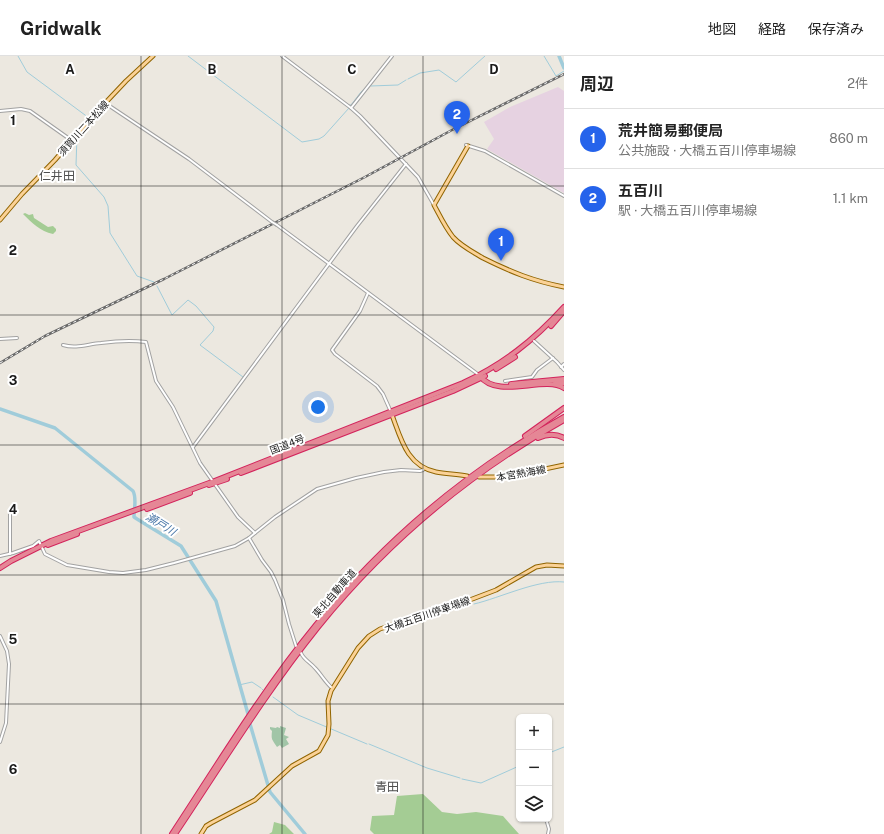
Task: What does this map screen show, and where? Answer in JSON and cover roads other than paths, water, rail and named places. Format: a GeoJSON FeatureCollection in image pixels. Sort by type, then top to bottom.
{"type":"FeatureCollection","features":[{"type":"Feature","properties":{"kind":"highway","name":"国道4号"},"geometry":{"type":"LineString","coordinates":[[482,376],[520,350],[564,307]]}},
{"type":"Feature","properties":{"kind":"highway","name":"国道4号"},"geometry":{"type":"LineString","coordinates":[[0,568],[42,546],[213,483],[454,391],[509,361],[534,341],[564,311]]}},
{"type":"Feature","properties":{"kind":"highway"},"geometry":{"type":"LineString","coordinates":[[482,376],[493,382],[506,384],[563,380]]}},
{"type":"Feature","properties":{"kind":"highway"},"geometry":{"type":"LineString","coordinates":[[482,376],[492,384],[506,387],[550,384],[558,385],[564,388]]}},
{"type":"Feature","properties":{"kind":"highway"},"geometry":{"type":"LineString","coordinates":[[550,384],[563,380]]}},
{"type":"Feature","properties":{"kind":"highway"},"geometry":{"type":"LineString","coordinates":[[494,462],[564,408]]}},
{"type":"Feature","properties":{"kind":"highway","name":"東北自動車道"},"geometry":{"type":"LineString","coordinates":[[175,834],[260,706],[299,652],[331,612],[375,563],[445,500],[494,462],[527,438],[564,417]]}},
{"type":"Feature","properties":{"kind":"highway","name":"東北自動車道"},"geometry":{"type":"LineString","coordinates":[[172,834],[268,688],[329,609],[365,569],[401,534],[448,493],[494,462],[564,420]]}},
{"type":"Feature","properties":{"kind":"highway"},"geometry":{"type":"LineString","coordinates":[[494,462],[543,436],[554,435],[564,438]]}},
{"type":"Feature","properties":{"kind":"highway","name":"国道4号"},"geometry":{"type":"LineString","coordinates":[[0,571],[42,546]]}},
{"type":"Feature","properties":{"kind":"main road","name":"須賀川二本松線"},"geometry":{"type":"LineString","coordinates":[[0,220],[22,194],[55,160],[71,140],[153,56]]}},
{"type":"Feature","properties":{"kind":"main road"},"geometry":{"type":"LineString","coordinates":[[467,145],[434,205],[454,237],[466,248],[509,272],[542,283],[564,287]]}},
{"type":"Feature","properties":{"kind":"main road"},"geometry":{"type":"LineString","coordinates":[[391,414],[406,451],[413,460],[424,468],[436,472],[467,476]]}},
{"type":"Feature","properties":{"kind":"main road","name":"本宮熱海線"},"geometry":{"type":"LineString","coordinates":[[478,477],[497,478],[514,476],[564,465]]}},
{"type":"Feature","properties":{"kind":"main road","name":"大橋五百川停車場線"},"geometry":{"type":"LineString","coordinates":[[201,834],[206,826],[255,800],[291,767],[319,751],[327,738],[329,728],[328,701],[332,688],[362,643],[376,632],[409,618],[454,606],[496,590],[536,566],[564,566]]}},
{"type":"Feature","properties":{"kind":"street"},"geometry":{"type":"LineString","coordinates":[[282,56],[351,108],[418,177],[434,205]]}},
{"type":"Feature","properties":{"kind":"street"},"geometry":{"type":"LineString","coordinates":[[351,108],[392,56]]}},
{"type":"Feature","properties":{"kind":"street"},"geometry":{"type":"LineString","coordinates":[[106,103],[189,159],[272,222],[482,376]]}},
{"type":"Feature","properties":{"kind":"street"},"geometry":{"type":"LineString","coordinates":[[0,111],[22,109],[30,111],[71,140]]}},
{"type":"Feature","properties":{"kind":"street"},"geometry":{"type":"LineString","coordinates":[[467,145],[485,151],[564,196]]}},
{"type":"Feature","properties":{"kind":"street"},"geometry":{"type":"LineString","coordinates":[[193,447],[329,263],[406,164]]}},
{"type":"Feature","properties":{"kind":"street"},"geometry":{"type":"LineString","coordinates":[[369,293],[360,311],[332,350],[335,354],[377,386],[383,394],[391,414]]}},
{"type":"Feature","properties":{"kind":"street"},"geometry":{"type":"LineString","coordinates":[[0,339],[17,338]]}},
{"type":"Feature","properties":{"kind":"street"},"geometry":{"type":"LineString","coordinates":[[63,345],[72,347],[100,343],[134,341],[146,342],[156,381],[173,406],[200,463],[238,517],[254,533]]}},
{"type":"Feature","properties":{"kind":"street"},"geometry":{"type":"LineString","coordinates":[[534,341],[564,370]]}},
{"type":"Feature","properties":{"kind":"street"},"geometry":{"type":"LineString","coordinates":[[505,381],[532,377],[537,370],[553,358]]}},
{"type":"Feature","properties":{"kind":"street"},"geometry":{"type":"LineString","coordinates":[[0,556],[33,546],[38,541],[40,542],[45,554],[67,565],[113,573],[146,570],[235,546],[249,538],[275,517],[317,489],[366,476],[401,470],[420,471],[424,468]]}},
{"type":"Feature","properties":{"kind":"street"},"geometry":{"type":"LineString","coordinates":[[10,513],[10,554]]}},
{"type":"Feature","properties":{"kind":"street"},"geometry":{"type":"LineString","coordinates":[[249,538],[275,580],[283,600],[296,646]]}},
{"type":"Feature","properties":{"kind":"street"},"geometry":{"type":"LineString","coordinates":[[0,636],[7,651],[9,664],[8,710],[6,723],[0,742]]}},
{"type":"Feature","properties":{"kind":"street"},"geometry":{"type":"LineString","coordinates":[[301,654],[332,688]]}},
{"type":"Feature","properties":{"kind":"street"},"geometry":{"type":"LineString","coordinates":[[547,822],[549,828],[548,834]]}},
{"type":"Feature","properties":{"kind":"waterway"},"geometry":{"type":"LineString","coordinates":[[18,56],[27,72],[89,118]]}},
{"type":"Feature","properties":{"kind":"waterway"},"geometry":{"type":"LineString","coordinates":[[188,56],[302,142],[319,139],[324,136],[349,108],[348,107]]}},
{"type":"Feature","properties":{"kind":"waterway"},"geometry":{"type":"LineString","coordinates":[[408,79],[420,73],[439,70],[456,82],[485,56]]}},
{"type":"Feature","properties":{"kind":"waterway"},"geometry":{"type":"LineString","coordinates":[[544,56],[556,76],[564,71]]}},
{"type":"Feature","properties":{"kind":"waterway"},"geometry":{"type":"LineString","coordinates":[[559,56],[564,68]]}},
{"type":"Feature","properties":{"kind":"waterway"},"geometry":{"type":"LineString","coordinates":[[371,86],[398,85],[406,80]]}},
{"type":"Feature","properties":{"kind":"waterway"},"geometry":{"type":"LineString","coordinates":[[349,105],[351,105],[366,87]]}},
{"type":"Feature","properties":{"kind":"waterway"},"geometry":{"type":"LineString","coordinates":[[77,132],[86,122]]}},
{"type":"Feature","properties":{"kind":"waterway"},"geometry":{"type":"LineString","coordinates":[[77,136],[76,165],[104,197],[108,206],[110,233],[137,276],[154,282]]}},
{"type":"Feature","properties":{"kind":"waterway"},"geometry":{"type":"LineString","coordinates":[[157,286],[172,315],[188,300],[196,306],[214,327],[213,331],[200,345],[243,377]]}},
{"type":"Feature","properties":{"kind":"waterway","name":"瀬戸川"},"geometry":{"type":"LineString","coordinates":[[0,409],[55,428],[133,491],[135,500],[134,517],[181,546],[216,601],[248,714]]}},
{"type":"Feature","properties":{"kind":"waterway"},"geometry":{"type":"LineString","coordinates":[[474,604],[543,583],[564,582]]}},
{"type":"Feature","properties":{"kind":"waterway"},"geometry":{"type":"LineString","coordinates":[[239,685],[252,682],[261,688]]}},
{"type":"Feature","properties":{"kind":"waterway"},"geometry":{"type":"LineString","coordinates":[[273,697],[298,715],[367,744]]}},
{"type":"Feature","properties":{"kind":"waterway","name":"瀬戸川"},"geometry":{"type":"LineString","coordinates":[[250,724],[270,792],[305,834]]}},
{"type":"Feature","properties":{"kind":"waterway"},"geometry":{"type":"LineString","coordinates":[[369,744],[427,768],[460,778]]}},
{"type":"Feature","properties":{"kind":"waterway"},"geometry":{"type":"LineString","coordinates":[[552,752],[564,747]]}},
{"type":"Feature","properties":{"kind":"waterway"},"geometry":{"type":"LineString","coordinates":[[462,779],[481,783],[516,767]]}},
{"type":"Feature","properties":{"kind":"railway"},"geometry":{"type":"LineString","coordinates":[[0,363],[45,336],[164,279],[365,177],[452,130],[564,74]]}},
{"type":"Feature","properties":{"kind":"place","name":"五百川"},"geometry":{"type":"Point","coordinates":[457,134]}},
{"type":"Feature","properties":{"kind":"place","name":"荒井簡易郵便局"},"geometry":{"type":"Point","coordinates":[501,261]}},
{"type":"Feature","properties":{"kind":"district","name":"仁井田"},"geometry":{"type":"Point","coordinates":[57,176]}},
{"type":"Feature","properties":{"kind":"district","name":"青田"},"geometry":{"type":"Point","coordinates":[387,787]}}]}
